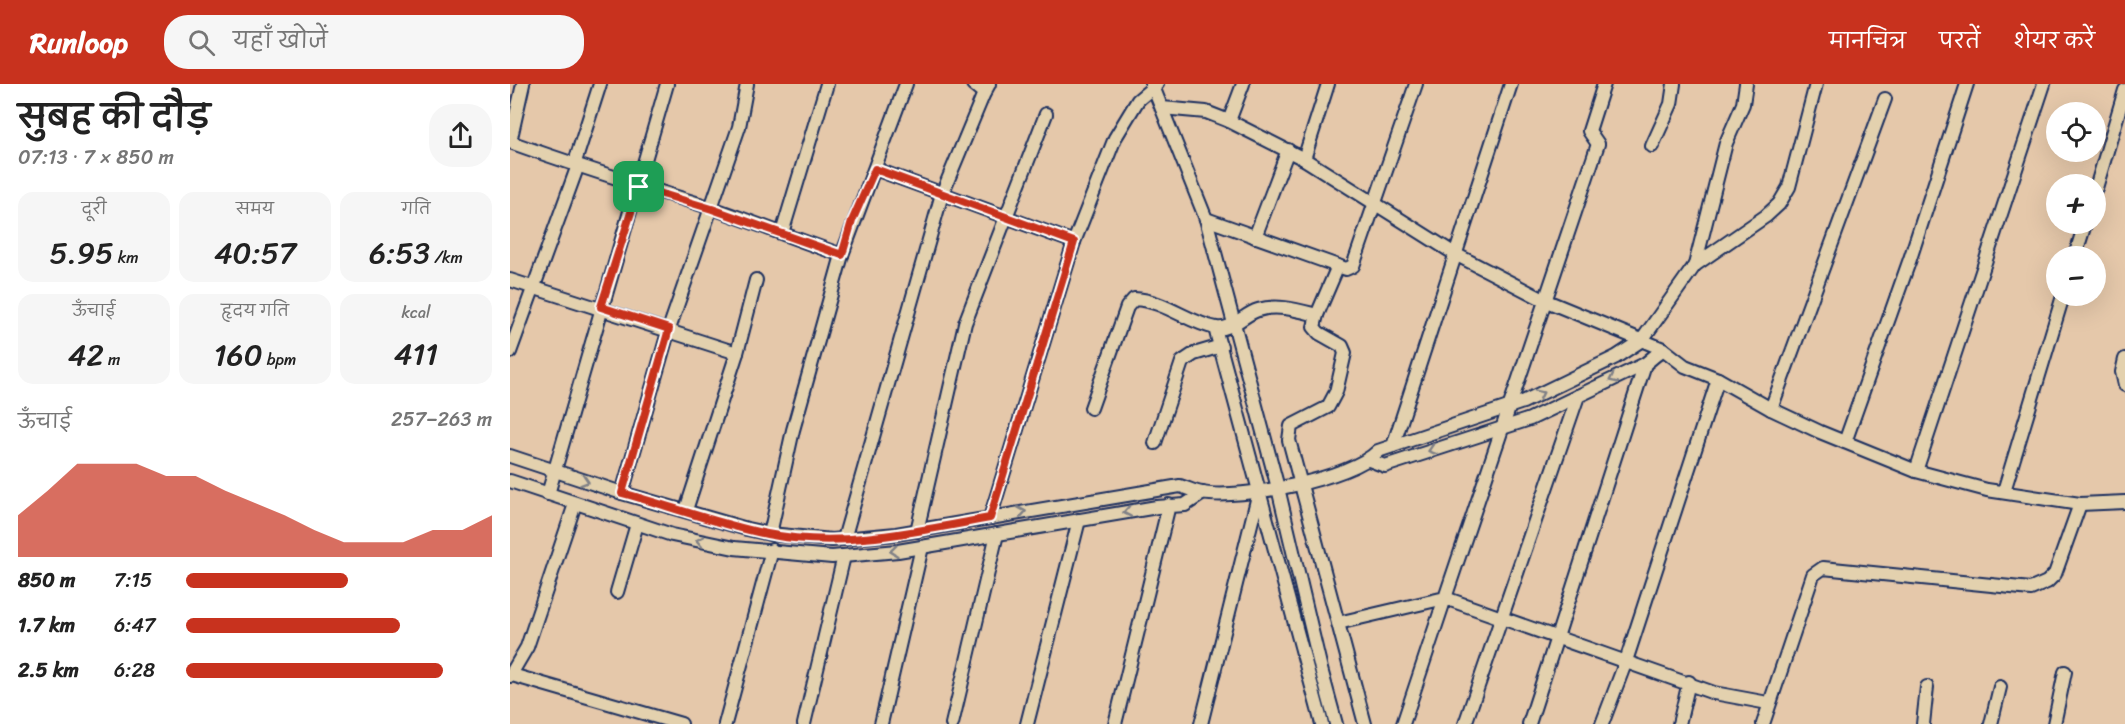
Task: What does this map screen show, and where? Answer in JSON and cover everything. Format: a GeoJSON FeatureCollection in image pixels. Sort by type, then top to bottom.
{"type":"FeatureCollection","features":[{"type":"Feature","properties":{"kind":"street"},"geometry":{"type":"LineString","coordinates":[[524,84],[510,142],[842,255]]}},
{"type":"Feature","properties":{"kind":"street"},"geometry":{"type":"LineString","coordinates":[[510,352],[576,165],[600,84]]}},
{"type":"Feature","properties":{"kind":"street"},"geometry":{"type":"LineString","coordinates":[[548,494],[601,307],[639,187],[667,84]]}},
{"type":"Feature","properties":{"kind":"street"},"geometry":{"type":"LineString","coordinates":[[622,493],[669,329],[739,127],[747,84]]}},
{"type":"Feature","properties":{"kind":"street"},"geometry":{"type":"LineString","coordinates":[[782,233],[827,84]]}},
{"type":"Feature","properties":{"kind":"street"},"geometry":{"type":"LineString","coordinates":[[770,534],[793,430],[852,221],[875,169],[906,84]]}},
{"type":"Feature","properties":{"kind":"street"},"geometry":{"type":"LineString","coordinates":[[844,539],[942,194],[987,88],[973,84]]}},
{"type":"Feature","properties":{"kind":"street"},"geometry":{"type":"LineString","coordinates":[[1229,121],[1243,84]]}},
{"type":"Feature","properties":{"kind":"street"},"geometry":{"type":"LineString","coordinates":[[1304,159],[1328,84]]}},
{"type":"Feature","properties":{"kind":"street"},"geometry":{"type":"LineString","coordinates":[[1206,219],[1346,269],[1353,266],[1416,84]]}},
{"type":"Feature","properties":{"kind":"street"},"geometry":{"type":"LineString","coordinates":[[1393,446],[1510,84]]}},
{"type":"Feature","properties":{"kind":"street"},"geometry":{"type":"LineString","coordinates":[[1403,724],[1598,144],[1589,131],[1604,84]]}},
{"type":"Feature","properties":{"kind":"street"},"geometry":{"type":"LineString","coordinates":[[1652,146],[1671,104],[1674,84]]}},
{"type":"Feature","properties":{"kind":"street"},"geometry":{"type":"LineString","coordinates":[[1695,265],[1725,143],[1743,104],[1746,84]]}},
{"type":"Feature","properties":{"kind":"street"},"geometry":{"type":"LineString","coordinates":[[510,456],[622,493],[770,534],[844,539],[917,531],[1180,486],[1203,493],[1260,491],[1302,485],[1369,460],[1378,451],[1510,406],[1616,357],[1642,340],[1695,265],[1766,216],[1779,204],[1789,187],[1816,84]]}},
{"type":"Feature","properties":{"kind":"street"},"geometry":{"type":"LineString","coordinates":[[1845,442],[1910,259],[1967,84]]}},
{"type":"Feature","properties":{"kind":"street"},"geometry":{"type":"LineString","coordinates":[[1917,471],[2044,84]]}},
{"type":"Feature","properties":{"kind":"street"},"geometry":{"type":"LineString","coordinates":[[2119,84],[2125,86]]}},
{"type":"Feature","properties":{"kind":"street"},"geometry":{"type":"LineString","coordinates":[[990,518],[1074,242],[1115,138],[1138,100],[1154,86],[1206,219],[1278,488],[1336,724]]}},
{"type":"Feature","properties":{"kind":"street"},"geometry":{"type":"LineString","coordinates":[[2100,174],[2125,90]]}},
{"type":"Feature","properties":{"kind":"street"},"geometry":{"type":"LineString","coordinates":[[1771,410],[1885,99]]}},
{"type":"Feature","properties":{"kind":"street"},"geometry":{"type":"LineString","coordinates":[[1162,108],[1206,112],[1229,121],[1304,159],[1455,254],[1544,300],[1663,349],[1685,366],[1718,379],[1771,410],[1845,442],[1917,471],[1987,490],[2080,504],[2125,502]]}},
{"type":"Feature","properties":{"kind":"street"},"geometry":{"type":"LineString","coordinates":[[917,531],[965,323],[1046,114]]}},
{"type":"Feature","properties":{"kind":"street"},"geometry":{"type":"LineString","coordinates":[[1255,237],[1288,150]]}},
{"type":"Feature","properties":{"kind":"street"},"geometry":{"type":"LineString","coordinates":[[875,169],[1074,242]]}},
{"type":"Feature","properties":{"kind":"street"},"geometry":{"type":"LineString","coordinates":[[1338,266],[1314,327],[1319,333],[1342,346],[1345,353],[1333,401],[1328,407],[1296,421],[1288,432],[1365,724]]}},
{"type":"Feature","properties":{"kind":"street"},"geometry":{"type":"LineString","coordinates":[[510,280],[601,307],[737,353]]}},
{"type":"Feature","properties":{"kind":"street"},"geometry":{"type":"LineString","coordinates":[[686,510],[737,353],[756,280]]}},
{"type":"Feature","properties":{"kind":"street"},"geometry":{"type":"LineString","coordinates":[[1091,408],[1127,307],[1134,299],[1147,299],[1215,328],[1234,324],[1256,310],[1271,308],[1290,308],[1317,315]]}},
{"type":"Feature","properties":{"kind":"street"},"geometry":{"type":"LineString","coordinates":[[2004,491],[2060,306]]}},
{"type":"Feature","properties":{"kind":"street"},"geometry":{"type":"LineString","coordinates":[[1215,328],[1322,724]]}},
{"type":"Feature","properties":{"kind":"street"},"geometry":{"type":"LineString","coordinates":[[1155,443],[1182,362],[1194,354],[1221,346]]}},
{"type":"Feature","properties":{"kind":"street"},"geometry":{"type":"LineString","coordinates":[[1369,460],[1385,466],[1530,419],[1645,364],[1663,349]]}},
{"type":"Feature","properties":{"kind":"street"},"geometry":{"type":"LineString","coordinates":[[2125,359],[2122,372],[2125,385]]}},
{"type":"Feature","properties":{"kind":"street"},"geometry":{"type":"LineString","coordinates":[[1529,724],[1645,364]]}},
{"type":"Feature","properties":{"kind":"street"},"geometry":{"type":"LineString","coordinates":[[1602,724],[1626,661],[1718,379]]}},
{"type":"Feature","properties":{"kind":"street"},"geometry":{"type":"LineString","coordinates":[[1465,724],[1578,396]]}},
{"type":"Feature","properties":{"kind":"street"},"geometry":{"type":"LineString","coordinates":[[510,481],[672,535],[734,548],[844,556],[922,547],[1169,505],[1185,505],[1203,493]]}},
{"type":"Feature","properties":{"kind":"street"},"geometry":{"type":"LineString","coordinates":[[1201,724],[1260,491]]}},
{"type":"Feature","properties":{"kind":"street"},"geometry":{"type":"LineString","coordinates":[[575,504],[526,647],[511,675],[681,724]]}},
{"type":"Feature","properties":{"kind":"street"},"geometry":{"type":"LineString","coordinates":[[1763,724],[1768,703],[1814,575],[1823,568],[2031,589],[2048,582],[2055,574],[2080,504]]}},
{"type":"Feature","properties":{"kind":"street"},"geometry":{"type":"LineString","coordinates":[[1115,724],[1169,505]]}},
{"type":"Feature","properties":{"kind":"street"},"geometry":{"type":"LineString","coordinates":[[1027,724],[1079,520]]}},
{"type":"Feature","properties":{"kind":"street"},"geometry":{"type":"LineString","coordinates":[[617,592],[637,524]]}},
{"type":"Feature","properties":{"kind":"street"},"geometry":{"type":"LineString","coordinates":[[952,724],[997,534]]}},
{"type":"Feature","properties":{"kind":"street"},"geometry":{"type":"LineString","coordinates":[[880,724],[922,547]]}},
{"type":"Feature","properties":{"kind":"street"},"geometry":{"type":"LineString","coordinates":[[725,724],[772,550]]}},
{"type":"Feature","properties":{"kind":"street"},"geometry":{"type":"LineString","coordinates":[[804,724],[844,556]]}},
{"type":"Feature","properties":{"kind":"street"},"geometry":{"type":"LineString","coordinates":[[1338,623],[1445,598],[1689,682],[1714,693],[1768,703]]}},
{"type":"Feature","properties":{"kind":"street"},"geometry":{"type":"LineString","coordinates":[[2054,724],[2065,672]]}},
{"type":"Feature","properties":{"kind":"street"},"geometry":{"type":"LineString","coordinates":[[1679,724],[1689,682]]}},
{"type":"Feature","properties":{"kind":"street"},"geometry":{"type":"LineString","coordinates":[[1923,724],[1927,687]]}},
{"type":"Feature","properties":{"kind":"street"},"geometry":{"type":"LineString","coordinates":[[1992,724],[2000,687]]}},
{"type":"Feature","properties":{"kind":"route"},"geometry":{"type":"LineString","coordinates":[[875,169],[1074,242],[990,518],[896,534],[832,540],[770,534],[747,529],[622,493],[669,329],[601,307],[639,187],[712,209],[842,255],[852,221],[875,169]]}}]}
